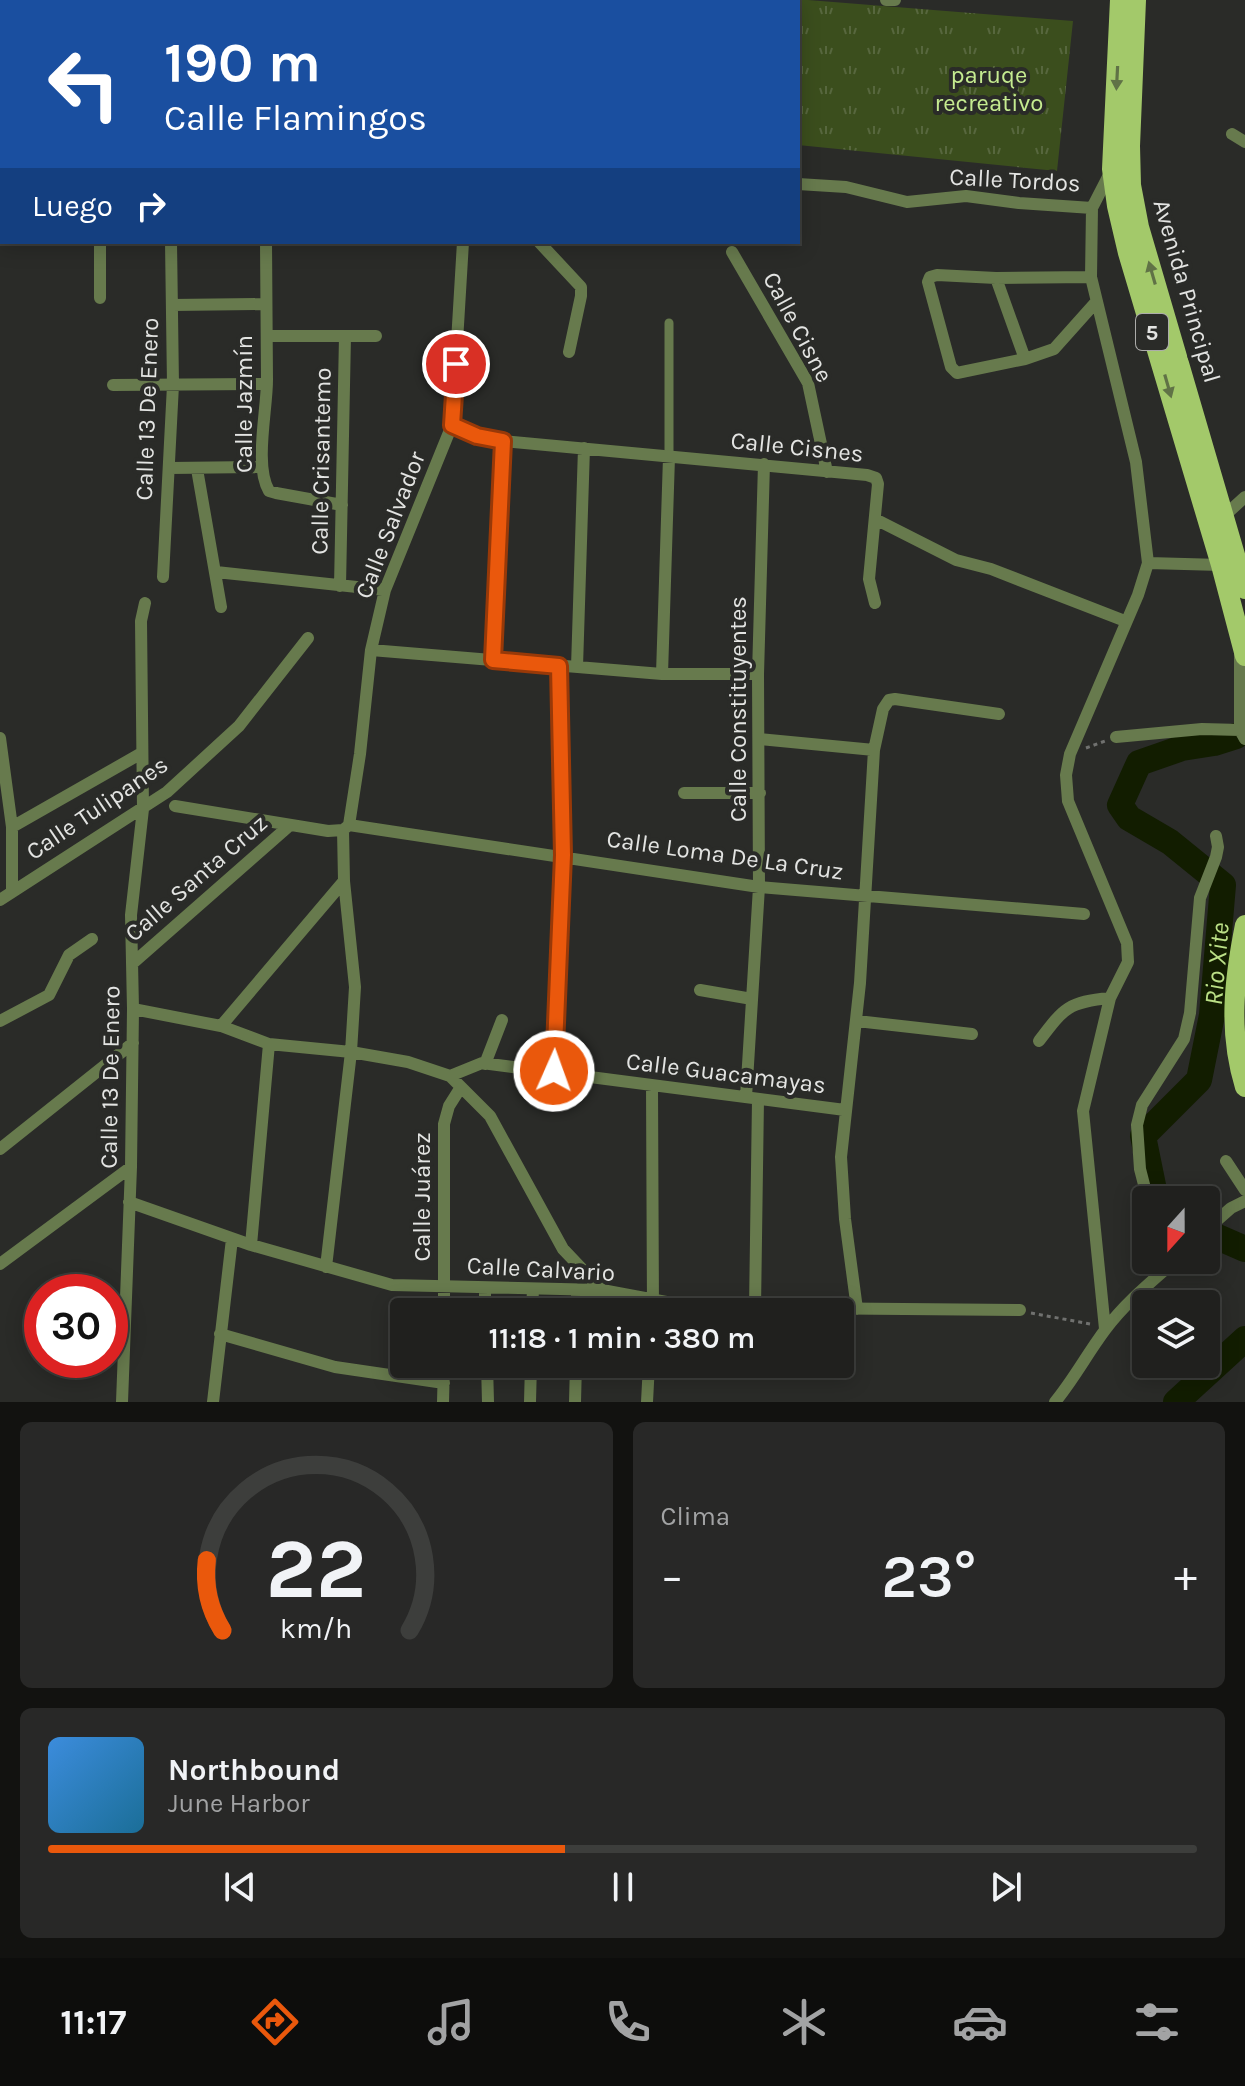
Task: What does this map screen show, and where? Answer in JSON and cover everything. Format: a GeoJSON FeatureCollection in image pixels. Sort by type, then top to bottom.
{"type":"FeatureCollection","features":[{"type":"Feature","properties":{"kind":"main road","name":"Avenida Principal"},"geometry":{"type":"LineString","coordinates":[[1120,0],[1112,169],[1117,206],[1243,646]]}},
{"type":"Feature","properties":{"kind":"main road","name":"Avenida Principal"},"geometry":{"type":"LineString","coordinates":[[1136,0],[1131,185],[1139,227],[1245,589]]}},
{"type":"Feature","properties":{"kind":"main road"},"geometry":{"type":"LineString","coordinates":[[1245,925],[1233,997],[1237,1057],[1245,1087]]}},
{"type":"Feature","properties":{"kind":"street"},"geometry":{"type":"LineString","coordinates":[[886,0],[895,0]]}},
{"type":"Feature","properties":{"kind":"street"},"geometry":{"type":"LineString","coordinates":[[1232,134],[1245,142]]}},
{"type":"Feature","properties":{"kind":"street","name":"Calle Tordos"},"geometry":{"type":"LineString","coordinates":[[800,184],[846,187],[907,202],[966,196],[1092,208],[1112,169]]}},
{"type":"Feature","properties":{"kind":"street"},"geometry":{"type":"LineString","coordinates":[[1092,208],[1091,277],[1136,462],[1148,563],[1138,595],[1070,754],[1066,775],[1068,801],[1127,943],[1128,962],[1110,998],[1083,1111],[1105,1329]]}},
{"type":"Feature","properties":{"kind":"street"},"geometry":{"type":"LineString","coordinates":[[100,244],[100,298]]}},
{"type":"Feature","properties":{"kind":"street","name":"Calle 13 De Enero"},"geometry":{"type":"LineString","coordinates":[[163,577],[173,385],[171,244]]}},
{"type":"Feature","properties":{"kind":"street","name":"Calle Jazmín"},"geometry":{"type":"LineString","coordinates":[[266,244],[267,384],[262,467],[269,491],[342,505]]}},
{"type":"Feature","properties":{"kind":"street","name":"Calle Salvador"},"geometry":{"type":"LineString","coordinates":[[326,1267],[351,1052],[354,961],[344,881],[346,827],[360,754],[371,650],[385,590],[452,425],[463,244]]}},
{"type":"Feature","properties":{"kind":"street"},"geometry":{"type":"LineString","coordinates":[[541,244],[581,287],[569,352]]}},
{"type":"Feature","properties":{"kind":"street","name":"Calle Cisne"},"geometry":{"type":"LineString","coordinates":[[732,252],[808,383],[827,472]]}},
{"type":"Feature","properties":{"kind":"street"},"geometry":{"type":"LineString","coordinates":[[1091,277],[937,275],[930,277],[928,282],[951,367],[957,373],[1025,359],[1054,349],[1096,302]]}},
{"type":"Feature","properties":{"kind":"street"},"geometry":{"type":"LineString","coordinates":[[996,278],[1025,359]]}},
{"type":"Feature","properties":{"kind":"street"},"geometry":{"type":"LineString","coordinates":[[172,305],[266,304]]}},
{"type":"Feature","properties":{"kind":"street"},"geometry":{"type":"LineString","coordinates":[[662,674],[669,457],[669,323]]}},
{"type":"Feature","properties":{"kind":"street"},"geometry":{"type":"LineString","coordinates":[[267,336],[376,336]]}},
{"type":"Feature","properties":{"kind":"street","name":"Calle Crisantemo"},"geometry":{"type":"LineString","coordinates":[[340,586],[345,336]]}},
{"type":"Feature","properties":{"kind":"street"},"geometry":{"type":"LineString","coordinates":[[113,385],[267,384]]}},
{"type":"Feature","properties":{"kind":"street","name":"Calle Cisnes"},"geometry":{"type":"LineString","coordinates":[[452,425],[477,436],[503,441],[867,475],[876,478],[878,484],[875,519]]}},
{"type":"Feature","properties":{"kind":"street"},"geometry":{"type":"LineString","coordinates":[[493,660],[503,441]]}},
{"type":"Feature","properties":{"kind":"street"},"geometry":{"type":"LineString","coordinates":[[577,667],[584,448]]}},
{"type":"Feature","properties":{"kind":"street","name":"Calle Constituyentes"},"geometry":{"type":"LineString","coordinates":[[755,1298],[752,999],[759,887],[758,674],[764,464]]}},
{"type":"Feature","properties":{"kind":"street"},"geometry":{"type":"LineString","coordinates":[[170,468],[262,467]]}},
{"type":"Feature","properties":{"kind":"street"},"geometry":{"type":"LineString","coordinates":[[197,469],[221,607]]}},
{"type":"Feature","properties":{"kind":"street"},"geometry":{"type":"LineString","coordinates":[[1224,516],[1245,497]]}},
{"type":"Feature","properties":{"kind":"street"},"geometry":{"type":"LineString","coordinates":[[875,603],[869,579],[875,519],[956,560],[991,569],[1125,621]]}},
{"type":"Feature","properties":{"kind":"street"},"geometry":{"type":"LineString","coordinates":[[1148,563],[1221,565]]}},
{"type":"Feature","properties":{"kind":"street"},"geometry":{"type":"LineString","coordinates":[[216,572],[385,590]]}},
{"type":"Feature","properties":{"kind":"street","name":"Calle 13 De Enero"},"geometry":{"type":"LineString","coordinates":[[122,1402],[131,1167],[131,915],[143,809],[140,754],[141,621],[145,603]]}},
{"type":"Feature","properties":{"kind":"street","name":"Calle Tulipanes"},"geometry":{"type":"LineString","coordinates":[[0,900],[167,792],[239,726],[308,638]]}},
{"type":"Feature","properties":{"kind":"street"},"geometry":{"type":"LineString","coordinates":[[1116,737],[1202,729],[1243,735],[1238,683],[1243,646]]}},
{"type":"Feature","properties":{"kind":"street"},"geometry":{"type":"LineString","coordinates":[[371,650],[662,674],[758,674]]}},
{"type":"Feature","properties":{"kind":"street"},"geometry":{"type":"LineString","coordinates":[[554,1071],[563,855],[559,666]]}},
{"type":"Feature","properties":{"kind":"street"},"geometry":{"type":"LineString","coordinates":[[857,1309],[842,1172],[845,1110],[857,1021],[874,750],[883,709],[889,700],[999,714]]}},
{"type":"Feature","properties":{"kind":"street"},"geometry":{"type":"LineString","coordinates":[[0,738],[12,827],[12,890]]}},
{"type":"Feature","properties":{"kind":"street"},"geometry":{"type":"LineString","coordinates":[[760,739],[874,750]]}},
{"type":"Feature","properties":{"kind":"street"},"geometry":{"type":"LineString","coordinates":[[12,827],[140,754]]}},
{"type":"Feature","properties":{"kind":"street"},"geometry":{"type":"LineString","coordinates":[[684,793],[760,793]]}},
{"type":"Feature","properties":{"kind":"street","name":"Calle Loma De La Cruz"},"geometry":{"type":"LineString","coordinates":[[175,806],[328,831],[346,827],[563,855],[759,887],[1084,914]]}},
{"type":"Feature","properties":{"kind":"street","name":"Calle Santa Cruz"},"geometry":{"type":"LineString","coordinates":[[133,963],[289,826]]}},
{"type":"Feature","properties":{"kind":"street"},"geometry":{"type":"LineString","coordinates":[[1144,1186],[1137,1125],[1142,1105],[1184,1039],[1190,1013],[1198,910],[1216,857],[1216,836]]}},
{"type":"Feature","properties":{"kind":"street"},"geometry":{"type":"LineString","coordinates":[[221,1026],[344,881]]}},
{"type":"Feature","properties":{"kind":"street"},"geometry":{"type":"LineString","coordinates":[[0,1021],[49,995],[69,955],[92,939]]}},
{"type":"Feature","properties":{"kind":"street"},"geometry":{"type":"LineString","coordinates":[[700,990],[752,999]]}},
{"type":"Feature","properties":{"kind":"street"},"geometry":{"type":"LineString","coordinates":[[1039,1041],[1061,1011],[1083,1000],[1110,998]]}},
{"type":"Feature","properties":{"kind":"street"},"geometry":{"type":"LineString","coordinates":[[133,1009],[221,1026],[269,1044],[351,1052],[408,1062],[450,1076],[490,1116],[563,1249],[602,1290]]}},
{"type":"Feature","properties":{"kind":"street"},"geometry":{"type":"LineString","coordinates":[[485,1064],[502,1020]]}},
{"type":"Feature","properties":{"kind":"street"},"geometry":{"type":"LineString","coordinates":[[857,1021],[972,1034]]}},
{"type":"Feature","properties":{"kind":"street"},"geometry":{"type":"LineString","coordinates":[[0,1149],[133,1043]]}},
{"type":"Feature","properties":{"kind":"street"},"geometry":{"type":"LineString","coordinates":[[251,1245],[269,1044]]}},
{"type":"Feature","properties":{"kind":"street","name":"Calle Guacamayas"},"geometry":{"type":"LineString","coordinates":[[450,1076],[485,1064],[845,1110]]}},
{"type":"Feature","properties":{"kind":"street"},"geometry":{"type":"LineString","coordinates":[[652,1086],[653,1298]]}},
{"type":"Feature","properties":{"kind":"street","name":"Calle Juárez"},"geometry":{"type":"LineString","coordinates":[[444,1298],[444,1124],[449,1106],[461,1087]]}},
{"type":"Feature","properties":{"kind":"street"},"geometry":{"type":"LineString","coordinates":[[1226,1161],[1245,1190]]}},
{"type":"Feature","properties":{"kind":"street"},"geometry":{"type":"LineString","coordinates":[[0,1264],[131,1167]]}},
{"type":"Feature","properties":{"kind":"street"},"geometry":{"type":"LineString","coordinates":[[1220,1218],[1245,1201]]}},
{"type":"Feature","properties":{"kind":"street","name":"Calle Calvario"},"geometry":{"type":"LineString","coordinates":[[129,1202],[251,1245],[392,1285],[602,1290],[628,1298]]}},
{"type":"Feature","properties":{"kind":"street"},"geometry":{"type":"LineString","coordinates":[[213,1402],[232,1239]]}},
{"type":"Feature","properties":{"kind":"street"},"geometry":{"type":"LineString","coordinates":[[1055,1402],[1105,1329],[1160,1274]]}},
{"type":"Feature","properties":{"kind":"street"},"geometry":{"type":"LineString","coordinates":[[485,1288],[485,1298]]}},
{"type":"Feature","properties":{"kind":"street"},"geometry":{"type":"LineString","coordinates":[[533,1289],[533,1298]]}},
{"type":"Feature","properties":{"kind":"street"},"geometry":{"type":"LineString","coordinates":[[577,1291],[577,1298]]}},
{"type":"Feature","properties":{"kind":"street","name":"Calle Calvario"},"geometry":{"type":"LineString","coordinates":[[854,1309],[1020,1310]]}},
{"type":"Feature","properties":{"kind":"street"},"geometry":{"type":"LineString","coordinates":[[220,1334],[335,1367],[444,1383]]}},
{"type":"Feature","properties":{"kind":"street"},"geometry":{"type":"LineString","coordinates":[[443,1402],[444,1378]]}},
{"type":"Feature","properties":{"kind":"street"},"geometry":{"type":"LineString","coordinates":[[487,1378],[488,1402]]}},
{"type":"Feature","properties":{"kind":"street"},"geometry":{"type":"LineString","coordinates":[[530,1402],[531,1378]]}},
{"type":"Feature","properties":{"kind":"street"},"geometry":{"type":"LineString","coordinates":[[575,1402],[576,1378]]}},
{"type":"Feature","properties":{"kind":"street"},"geometry":{"type":"LineString","coordinates":[[647,1402],[648,1378]]}},
{"type":"Feature","properties":{"kind":"path"},"geometry":{"type":"LineString","coordinates":[[1070,754],[1116,737]]}},
{"type":"Feature","properties":{"kind":"path"},"geometry":{"type":"LineString","coordinates":[[1020,1310],[1105,1329]]}},
{"type":"Feature","properties":{"kind":"green space","name":"paruqe recreativo"},"geometry":{"type":"Polygon","coordinates":[[[800,0],[1073,21],[1057,171],[800,145],[800,0]]]}},
{"type":"Feature","properties":{"kind":"waterway","name":"Rio Xite"},"geometry":{"type":"LineString","coordinates":[[1153,1186],[1143,1136],[1199,1080],[1212,1015],[1223,885],[1170,842],[1129,818],[1120,805],[1139,763],[1182,748],[1236,736]]}},
{"type":"Feature","properties":{"kind":"waterway","name":"Rio Xite"},"geometry":{"type":"LineString","coordinates":[[1220,1238],[1245,1249]]}},
{"type":"Feature","properties":{"kind":"waterway","name":"Rio Xite"},"geometry":{"type":"LineString","coordinates":[[1176,1402],[1245,1339]]}},
{"type":"Feature","properties":{"kind":"route"},"geometry":{"type":"LineString","coordinates":[[456,364],[452,425],[477,436],[503,441],[493,660],[559,666],[563,855],[554,1071]]}}]}
